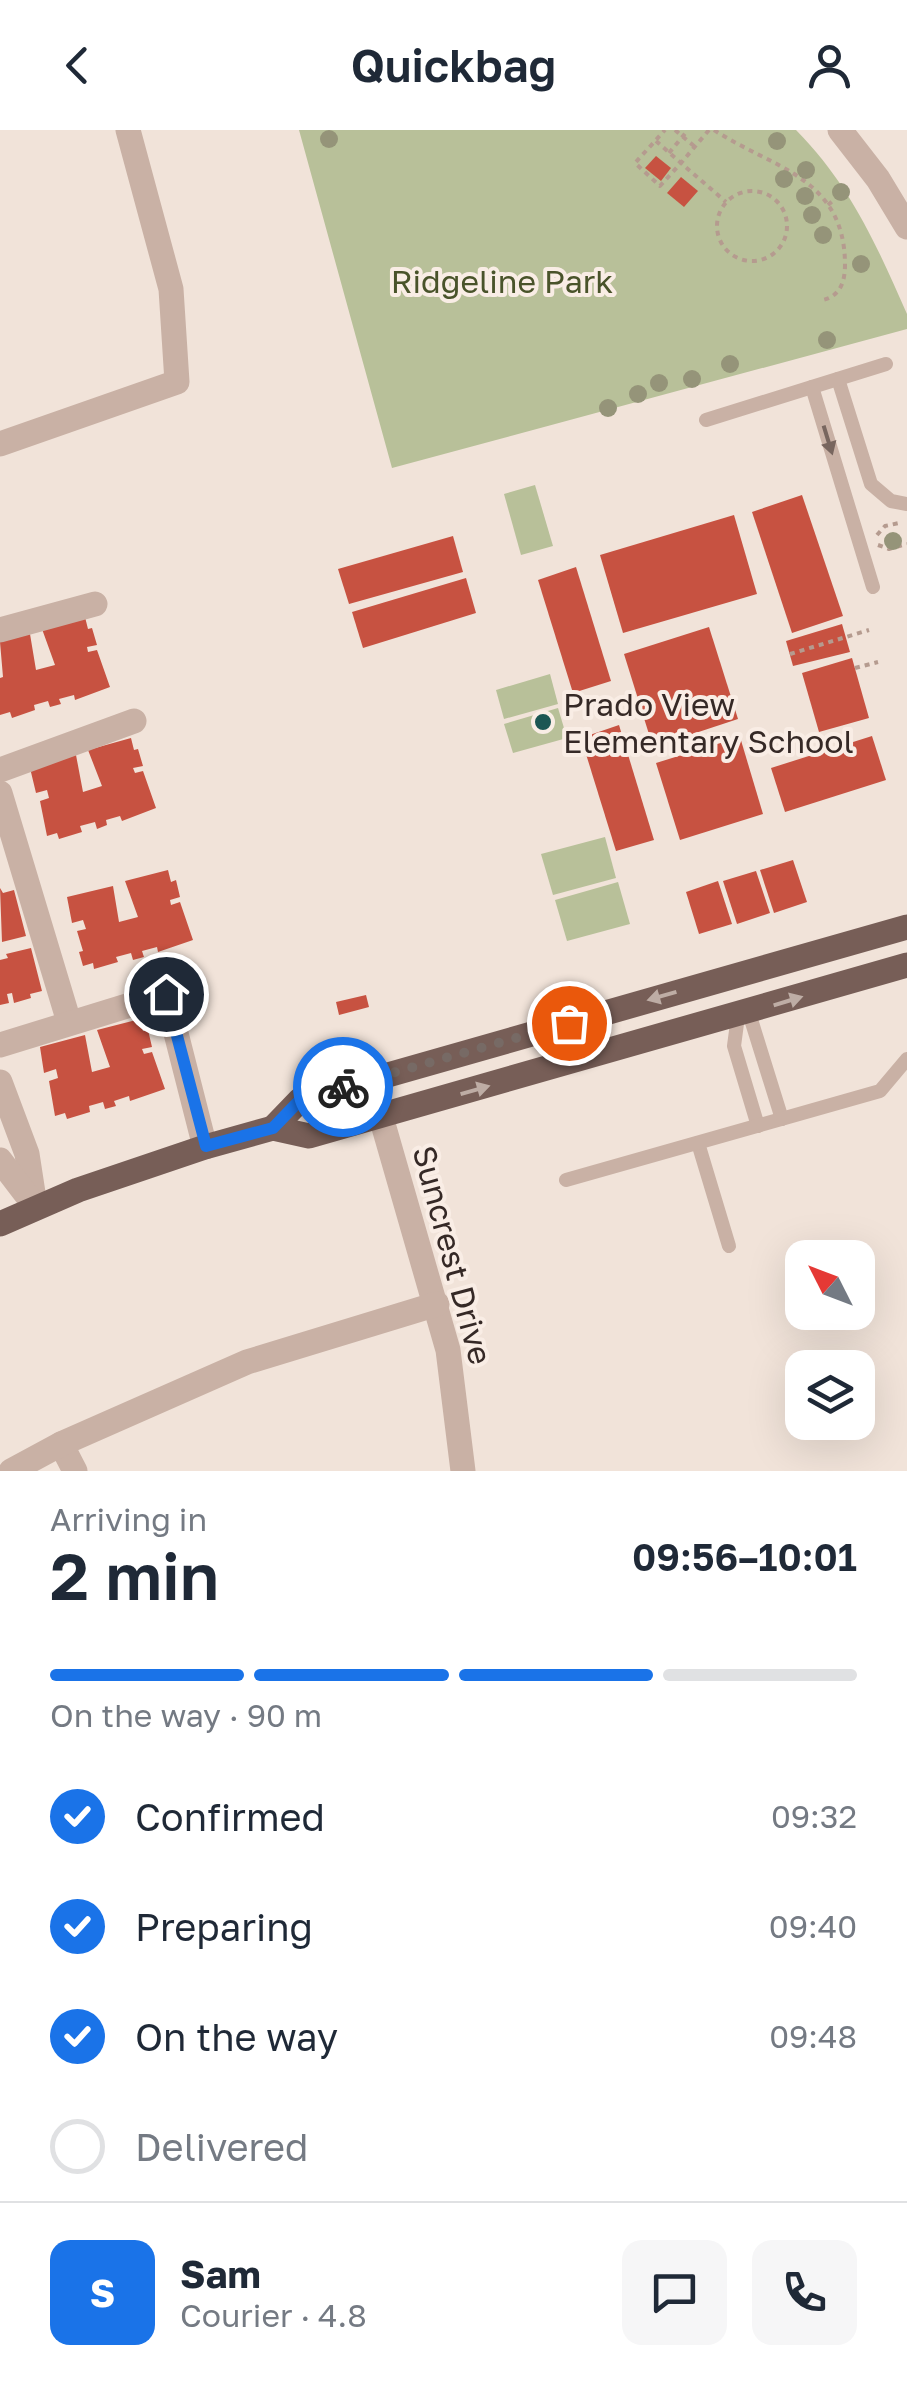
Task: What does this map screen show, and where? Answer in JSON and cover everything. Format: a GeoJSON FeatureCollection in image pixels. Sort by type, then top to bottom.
{"type":"FeatureCollection","features":[{"type":"Feature","properties":{"kind":"main road"},"geometry":{"type":"LineString","coordinates":[[273,1128],[300,1100],[907,928]]}},
{"type":"Feature","properties":{"kind":"main road"},"geometry":{"type":"LineString","coordinates":[[0,1224],[35,1206],[206,1146],[273,1128],[309,1136],[907,965]]}},
{"type":"Feature","properties":{"kind":"main road"},"geometry":{"type":"LineString","coordinates":[[743,1014],[756,970]]}},
{"type":"Feature","properties":{"kind":"main road"},"geometry":{"type":"LineString","coordinates":[[381,1116],[427,1063]]}},
{"type":"Feature","properties":{"kind":"street"},"geometry":{"type":"LineString","coordinates":[[0,444],[177,382],[171,290],[128,130]]}},
{"type":"Feature","properties":{"kind":"street"},"geometry":{"type":"LineString","coordinates":[[840,130],[907,227]]}},
{"type":"Feature","properties":{"kind":"street"},"geometry":{"type":"LineString","coordinates":[[0,630],[94,604]]}},
{"type":"Feature","properties":{"kind":"street"},"geometry":{"type":"LineString","coordinates":[[0,770],[134,720]]}},
{"type":"Feature","properties":{"kind":"street"},"geometry":{"type":"LineString","coordinates":[[0,793],[69,1022]]}},
{"type":"Feature","properties":{"kind":"street"},"geometry":{"type":"LineString","coordinates":[[0,1045],[166,994],[206,1146]]}},
{"type":"Feature","properties":{"kind":"street"},"geometry":{"type":"LineString","coordinates":[[0,1082],[27,1154],[35,1206]]}},
{"type":"Feature","properties":{"kind":"street","name":"Suncrest Drive"},"geometry":{"type":"LineString","coordinates":[[381,1116],[438,1304],[456,1396],[463,1471]]}},
{"type":"Feature","properties":{"kind":"street"},"geometry":{"type":"LineString","coordinates":[[0,1160],[35,1206]]}},
{"type":"Feature","properties":{"kind":"street"},"geometry":{"type":"LineString","coordinates":[[10,1471],[61,1444],[247,1362],[438,1304]]}},
{"type":"Feature","properties":{"kind":"street"},"geometry":{"type":"LineString","coordinates":[[61,1444],[75,1471]]}},
{"type":"Feature","properties":{"kind":"lane"},"geometry":{"type":"LineString","coordinates":[[706,420],[886,364]]}},
{"type":"Feature","properties":{"kind":"lane"},"geometry":{"type":"LineString","coordinates":[[838,379],[871,484],[890,501],[907,504]]}},
{"type":"Feature","properties":{"kind":"lane"},"geometry":{"type":"LineString","coordinates":[[812,387],[874,587]]}},
{"type":"Feature","properties":{"kind":"lane"},"geometry":{"type":"LineString","coordinates":[[743,1014],[782,1119]]}},
{"type":"Feature","properties":{"kind":"lane"},"geometry":{"type":"LineString","coordinates":[[743,1014],[734,1046],[758,1126]]}},
{"type":"Feature","properties":{"kind":"lane"},"geometry":{"type":"LineString","coordinates":[[566,1180],[880,1091],[907,1059]]}},
{"type":"Feature","properties":{"kind":"lane"},"geometry":{"type":"LineString","coordinates":[[698,1143],[728,1246]]}},
{"type":"Feature","properties":{"kind":"path"},"geometry":{"type":"LineString","coordinates":[[665,130],[635,164],[660,186],[712,130],[787,167],[828,205],[844,247],[845,268],[843,285],[832,298],[823,300]]}},
{"type":"Feature","properties":{"kind":"path"},"geometry":{"type":"LineString","coordinates":[[675,130],[695,147]]}},
{"type":"Feature","properties":{"kind":"path"},"geometry":{"type":"LineString","coordinates":[[669,152],[688,130]]}},
{"type":"Feature","properties":{"kind":"path"},"geometry":{"type":"LineString","coordinates":[[656,141],[726,202]]}},
{"type":"Feature","properties":{"kind":"path"},"geometry":{"type":"LineString","coordinates":[[745,191],[756,191],[776,200],[783,208],[788,230],[776,252],[754,261],[732,254],[718,235],[717,222],[726,202],[745,191]]}},
{"type":"Feature","properties":{"kind":"path"},"geometry":{"type":"LineString","coordinates":[[828,205],[837,198]]}},
{"type":"Feature","properties":{"kind":"path"},"geometry":{"type":"LineString","coordinates":[[907,520],[885,526],[870,542],[889,549],[907,544]]}},
{"type":"Feature","properties":{"kind":"path"},"geometry":{"type":"LineString","coordinates":[[790,654],[869,630]]}},
{"type":"Feature","properties":{"kind":"path"},"geometry":{"type":"LineString","coordinates":[[855,668],[878,662]]}},
{"type":"Feature","properties":{"kind":"green space","name":"Ridgeline Park"},"geometry":{"type":"Polygon","coordinates":[[[299,130],[796,130],[832,173],[860,217],[907,314],[907,329],[392,468],[299,130]]]}},
{"type":"Feature","properties":{"kind":"green space"},"geometry":{"type":"Polygon","coordinates":[[[535,485],[553,546],[521,555],[504,494],[535,485]]]}},
{"type":"Feature","properties":{"kind":"green space"},"geometry":{"type":"Polygon","coordinates":[[[550,674],[558,704],[504,719],[496,690],[550,674]]]}},
{"type":"Feature","properties":{"kind":"green space"},"geometry":{"type":"Polygon","coordinates":[[[558,708],[567,738],[513,753],[504,724],[558,708]]]}},
{"type":"Feature","properties":{"kind":"green space"},"geometry":{"type":"Polygon","coordinates":[[[605,837],[616,878],[553,895],[541,854],[605,837]]]}},
{"type":"Feature","properties":{"kind":"green space"},"geometry":{"type":"Polygon","coordinates":[[[618,882],[630,924],[567,941],[555,900],[618,882]]]}},
{"type":"Feature","properties":{"kind":"building"},"geometry":{"type":"Polygon","coordinates":[[[656,156],[671,168],[661,181],[645,168],[656,156]]]}},
{"type":"Feature","properties":{"kind":"building"},"geometry":{"type":"Polygon","coordinates":[[[681,177],[698,191],[684,207],[667,193],[681,177]]]}},
{"type":"Feature","properties":{"kind":"building"},"geometry":{"type":"Polygon","coordinates":[[[802,495],[843,616],[792,633],[752,512],[802,495]]]}},
{"type":"Feature","properties":{"kind":"building"},"geometry":{"type":"Polygon","coordinates":[[[734,515],[757,594],[623,633],[600,555],[734,515]]]}},
{"type":"Feature","properties":{"kind":"building"},"geometry":{"type":"Polygon","coordinates":[[[453,536],[463,572],[349,604],[338,569],[453,536]]]}},
{"type":"Feature","properties":{"kind":"building"},"geometry":{"type":"Polygon","coordinates":[[[576,567],[611,681],[573,693],[538,580],[576,567]]]}},
{"type":"Feature","properties":{"kind":"building"},"geometry":{"type":"Polygon","coordinates":[[[466,578],[476,613],[363,648],[352,612],[466,578]]]}},
{"type":"Feature","properties":{"kind":"building"},"geometry":{"type":"Polygon","coordinates":[[[85,617],[97,645],[87,647],[88,652],[97,650],[110,687],[75,700],[74,695],[59,699],[61,704],[50,707],[48,701],[34,705],[35,710],[12,718],[10,712],[0,715],[0,642],[30,634],[36,670],[55,665],[42,629],[85,617]]]}},
{"type":"Feature","properties":{"kind":"building"},"geometry":{"type":"Polygon","coordinates":[[[842,624],[850,652],[793,666],[786,641],[842,624]]]}},
{"type":"Feature","properties":{"kind":"building"},"geometry":{"type":"Polygon","coordinates":[[[709,627],[738,719],[653,747],[624,654],[709,627]]]}},
{"type":"Feature","properties":{"kind":"building"},"geometry":{"type":"Polygon","coordinates":[[[852,658],[869,718],[819,732],[802,673],[852,658]]]}},
{"type":"Feature","properties":{"kind":"building"},"geometry":{"type":"Polygon","coordinates":[[[619,725],[654,840],[616,851],[581,738],[619,725]]]}},
{"type":"Feature","properties":{"kind":"building"},"geometry":{"type":"Polygon","coordinates":[[[872,736],[886,780],[785,812],[771,768],[872,736]]]}},
{"type":"Feature","properties":{"kind":"building"},"geometry":{"type":"Polygon","coordinates":[[[740,737],[763,814],[680,840],[656,763],[740,737]]]}},
{"type":"Feature","properties":{"kind":"building"},"geometry":{"type":"Polygon","coordinates":[[[131,738],[143,766],[133,768],[135,773],[143,771],[156,808],[122,821],[120,816],[106,820],[107,825],[97,829],[95,822],[80,826],[82,832],[59,839],[57,833],[47,836],[40,801],[49,798],[47,790],[36,793],[30,768],[76,755],[83,792],[102,786],[88,750],[131,738]]]}},
{"type":"Feature","properties":{"kind":"building"},"geometry":{"type":"Polygon","coordinates":[[[793,860],[807,902],[774,913],[760,870],[793,860]]]}},
{"type":"Feature","properties":{"kind":"building"},"geometry":{"type":"Polygon","coordinates":[[[168,870],[171,882],[176,880],[180,897],[170,900],[171,905],[180,902],[193,940],[158,952],[157,947],[142,951],[144,957],[133,960],[131,953],[116,957],[118,962],[94,969],[93,963],[83,966],[77,931],[86,929],[83,920],[72,923],[67,897],[113,886],[119,922],[138,917],[125,881],[168,870]]]}},
{"type":"Feature","properties":{"kind":"building"},"geometry":{"type":"Polygon","coordinates":[[[756,871],[770,913],[737,924],[723,881],[756,871]]]}},
{"type":"Feature","properties":{"kind":"building"},"geometry":{"type":"Polygon","coordinates":[[[718,881],[732,924],[699,934],[686,892],[718,881]]]}},
{"type":"Feature","properties":{"kind":"building"},"geometry":{"type":"Polygon","coordinates":[[[0,888],[3,893],[14,890],[26,936],[2,942],[0,888]]]}},
{"type":"Feature","properties":{"kind":"building"},"geometry":{"type":"Polygon","coordinates":[[[31,948],[42,991],[14,1003],[12,993],[7,994],[9,1003],[0,1005],[0,960],[8,958],[6,954],[31,948]]]}},
{"type":"Feature","properties":{"kind":"building"},"geometry":{"type":"Polygon","coordinates":[[[366,995],[369,1007],[339,1015],[336,1002],[366,995]]]}},
{"type":"Feature","properties":{"kind":"building"},"geometry":{"type":"Polygon","coordinates":[[[140,1019],[143,1031],[148,1030],[152,1047],[142,1049],[144,1054],[152,1052],[165,1089],[130,1101],[129,1096],[114,1101],[116,1106],[105,1109],[103,1102],[89,1106],[90,1112],[67,1119],[65,1113],[55,1116],[49,1081],[58,1078],[56,1069],[44,1073],[40,1047],[85,1035],[92,1072],[110,1067],[97,1030],[140,1019]]]}},
{"type":"Feature","properties":{"kind":"way so far"},"geometry":{"type":"LineString","coordinates":[[343,1087],[569,1023]]}},
{"type":"Feature","properties":{"kind":"place","name":"Prado View Elementary School"},"geometry":{"type":"Point","coordinates":[543,722]}},
{"type":"Feature","properties":{"kind":"route"},"geometry":{"type":"LineString","coordinates":[[166,994],[206,1146],[273,1128],[300,1100],[343,1087]]}}]}
